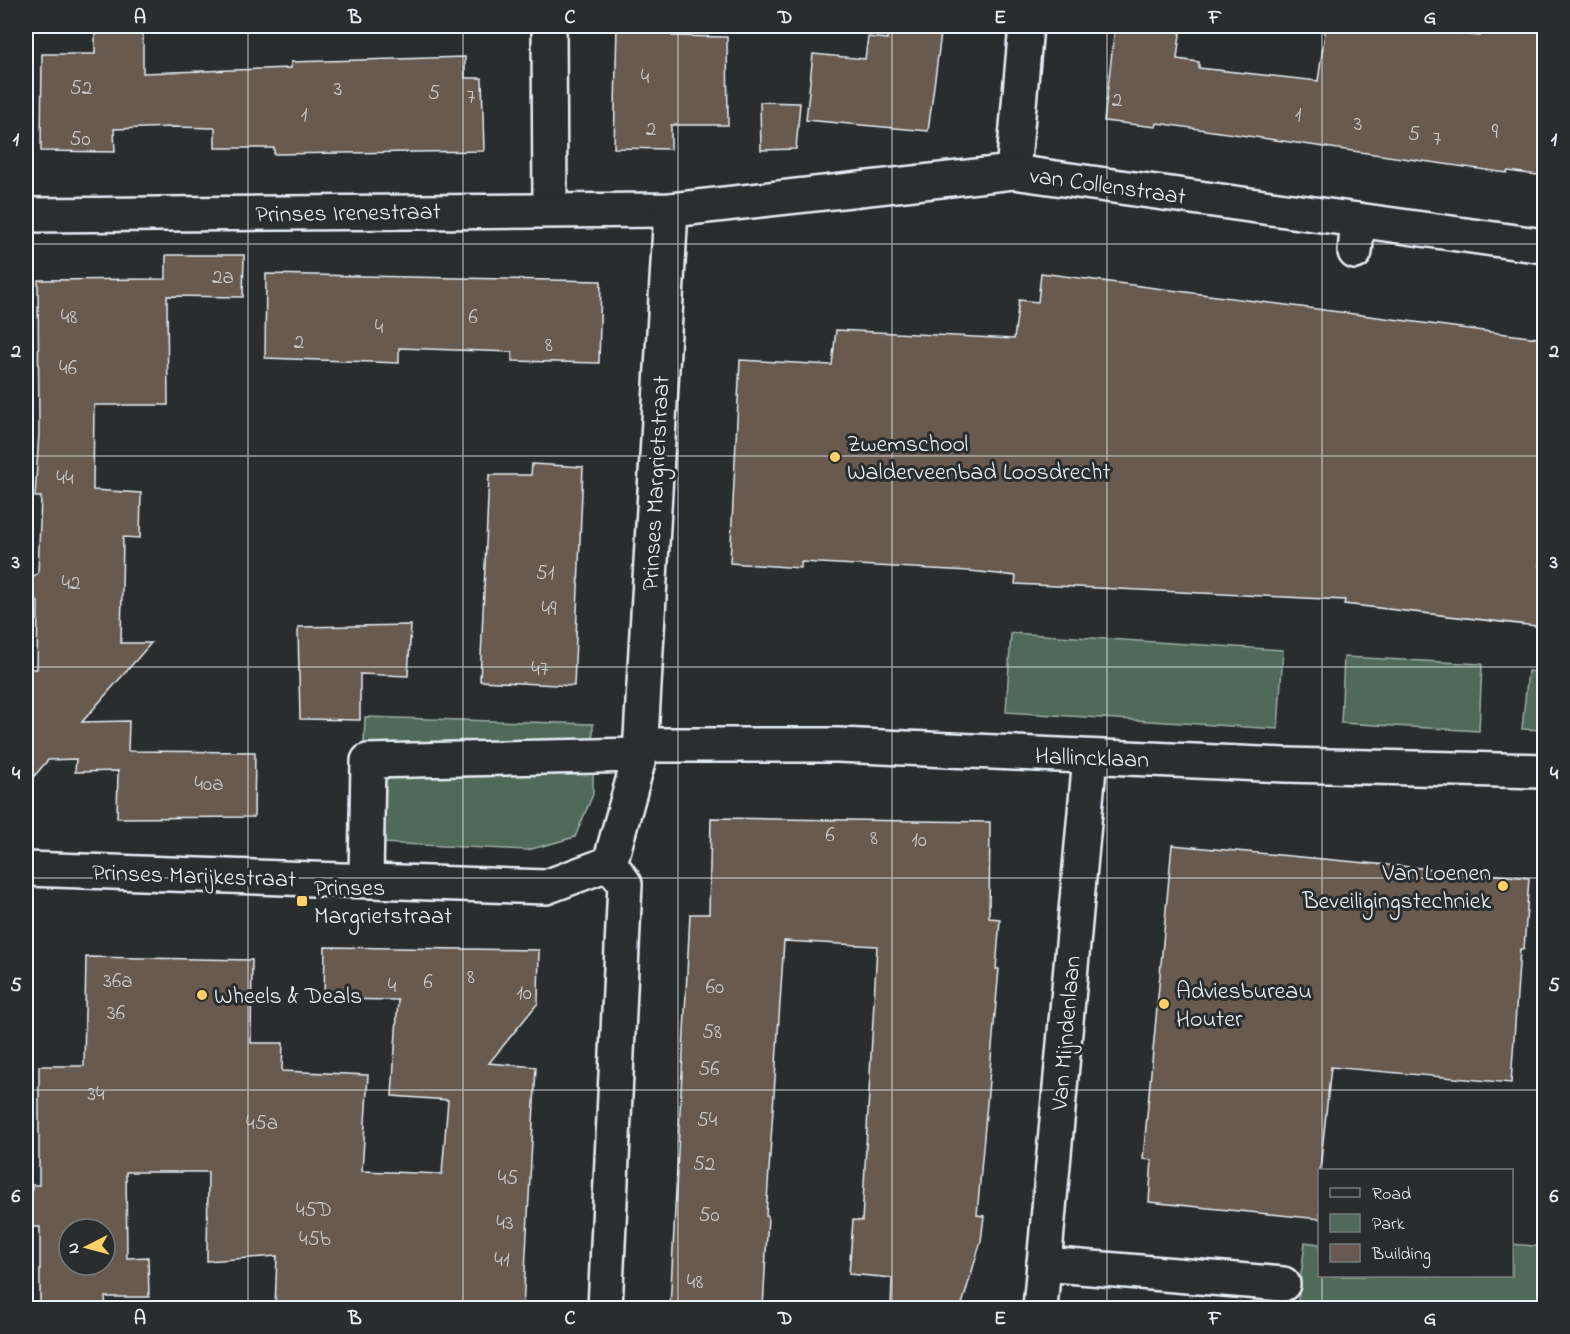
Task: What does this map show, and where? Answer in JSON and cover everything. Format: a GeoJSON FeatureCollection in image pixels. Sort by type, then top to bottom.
{"type":"FeatureCollection","features":[{"type":"Feature","properties":{"kind":"street"},"geometry":{"type":"LineString","coordinates":[[549,26],[550,209]]}},
{"type":"Feature","properties":{"kind":"street"},"geometry":{"type":"LineString","coordinates":[[1013,172],[1026,26]]}},
{"type":"Feature","properties":{"kind":"street","name":"van Collenstraat"},"geometry":{"type":"LineString","coordinates":[[671,210],[1013,172],[1356,236],[1545,246]]}},
{"type":"Feature","properties":{"kind":"street","name":"Prinses Irenestraat"},"geometry":{"type":"LineString","coordinates":[[26,215],[550,209],[671,210]]}},
{"type":"Feature","properties":{"kind":"street","name":"Prinses Margrietstraat"},"geometry":{"type":"LineString","coordinates":[[610,863],[640,750],[671,210]]}},
{"type":"Feature","properties":{"kind":"street","name":"Hallincklaan"},"geometry":{"type":"LineString","coordinates":[[640,750],[838,745],[1486,772],[1545,771]]}},
{"type":"Feature","properties":{"kind":"street"},"geometry":{"type":"LineString","coordinates":[[366,879],[368,761],[640,750]]}},
{"type":"Feature","properties":{"kind":"street","name":"Van Mijndenlaan"},"geometry":{"type":"LineString","coordinates":[[1040,1308],[1090,757]]}},
{"type":"Feature","properties":{"kind":"street"},"geometry":{"type":"LineString","coordinates":[[605,1308],[625,884],[610,863]]}},
{"type":"Feature","properties":{"kind":"street","name":"Prinses Marijkestraat"},"geometry":{"type":"LineString","coordinates":[[26,869],[546,886],[610,863]]}},
{"type":"Feature","properties":{"kind":"street"},"geometry":{"type":"LineString","coordinates":[[1044,1264],[1283,1284]]}},
{"type":"Feature","properties":{"kind":"green space"},"geometry":{"type":"Polygon","coordinates":[[[1011,633],[1283,650],[1278,729],[1006,712],[1011,633]]]}},
{"type":"Feature","properties":{"kind":"green space"},"geometry":{"type":"Polygon","coordinates":[[[1344,657],[1482,664],[1479,731],[1341,723],[1344,657]]]}},
{"type":"Feature","properties":{"kind":"green space"},"geometry":{"type":"Polygon","coordinates":[[[1528,671],[1544,673],[1544,730],[1522,729],[1528,671]]]}},
{"type":"Feature","properties":{"kind":"green space"},"geometry":{"type":"Polygon","coordinates":[[[365,717],[593,724],[593,794],[575,837],[528,850],[360,842],[365,717]]]}},
{"type":"Feature","properties":{"kind":"green space"},"geometry":{"type":"Polygon","coordinates":[[[1305,1242],[1318,1244],[1318,1277],[1513,1277],[1513,1244],[1544,1247],[1544,1308],[1297,1308],[1305,1242]]]}},
{"type":"Feature","properties":{"kind":"building"},"geometry":{"type":"Polygon","coordinates":[[[95,26],[143,26],[143,73],[291,68],[291,62],[465,57],[465,78],[482,78],[484,151],[274,154],[274,148],[215,148],[215,128],[173,127],[114,129],[115,152],[41,151],[42,54],[95,54],[95,26]]]}},
{"type":"Feature","properties":{"kind":"building"},"geometry":{"type":"Polygon","coordinates":[[[617,26],[672,26],[672,36],[727,37],[728,125],[671,125],[671,149],[614,148],[617,26]]]}},
{"type":"Feature","properties":{"kind":"building"},"geometry":{"type":"Polygon","coordinates":[[[888,26],[942,26],[928,131],[806,120],[813,54],[865,59],[868,37],[887,39],[888,26]]]}},
{"type":"Feature","properties":{"kind":"building"},"geometry":{"type":"Polygon","coordinates":[[[1115,26],[1181,26],[1177,59],[1199,62],[1199,68],[1318,81],[1326,26],[1393,26],[1480,36],[1482,26],[1545,26],[1545,176],[1508,171],[1507,173],[1157,123],[1156,127],[1104,121],[1115,26]]]}},
{"type":"Feature","properties":{"kind":"building"},"geometry":{"type":"Polygon","coordinates":[[[760,102],[800,103],[796,149],[761,150],[760,102]]]}},
{"type":"Feature","properties":{"kind":"building"},"geometry":{"type":"Polygon","coordinates":[[[166,255],[244,255],[243,297],[167,296],[168,405],[94,405],[93,490],[141,493],[140,538],[123,537],[121,643],[151,643],[82,722],[129,721],[128,751],[255,752],[254,817],[117,818],[118,771],[75,772],[76,759],[48,760],[29,782],[30,721],[27,721],[27,669],[37,669],[38,602],[26,594],[26,581],[38,573],[41,497],[35,497],[39,433],[38,280],[166,279],[166,255]]]}},
{"type":"Feature","properties":{"kind":"building"},"geometry":{"type":"Polygon","coordinates":[[[1041,273],[1545,339],[1545,517],[1539,566],[1545,566],[1545,627],[1344,604],[1345,600],[1015,584],[1016,576],[970,571],[801,562],[801,568],[730,563],[740,360],[832,365],[836,330],[1014,339],[1019,300],[1038,302],[1041,273]]]}},
{"type":"Feature","properties":{"kind":"building"},"geometry":{"type":"Polygon","coordinates":[[[266,274],[601,281],[599,363],[512,361],[512,352],[399,348],[399,363],[265,358],[266,274]]]}},
{"type":"Feature","properties":{"kind":"building"},"geometry":{"type":"Polygon","coordinates":[[[532,464],[583,467],[574,686],[480,681],[489,475],[531,475],[532,464]]]}},
{"type":"Feature","properties":{"kind":"building"},"geometry":{"type":"Polygon","coordinates":[[[411,625],[408,676],[360,674],[360,720],[300,719],[298,627],[411,625]]]}},
{"type":"Feature","properties":{"kind":"building"},"geometry":{"type":"Polygon","coordinates":[[[711,818],[990,822],[989,918],[1000,919],[996,969],[999,969],[977,1215],[984,1216],[981,1241],[961,1308],[891,1308],[892,1278],[849,1274],[853,1220],[862,1221],[877,946],[784,941],[766,1216],[768,1216],[763,1308],[670,1308],[690,914],[709,914],[711,818]]]}},
{"type":"Feature","properties":{"kind":"building"},"geometry":{"type":"Polygon","coordinates":[[[1172,845],[1529,878],[1524,949],[1520,949],[1511,1083],[1331,1067],[1320,1169],[1318,1169],[1318,1219],[1149,1202],[1152,1160],[1143,1159],[1172,845]]]}},
{"type":"Feature","properties":{"kind":"building"},"geometry":{"type":"Polygon","coordinates":[[[325,947],[539,950],[538,1003],[489,1063],[536,1067],[523,1308],[275,1308],[277,1256],[207,1261],[208,1172],[126,1172],[127,1258],[148,1257],[149,1297],[105,1297],[106,1308],[40,1308],[40,1227],[30,1227],[32,1185],[39,1185],[39,1066],[84,1066],[86,957],[252,960],[251,1043],[283,1043],[282,1071],[368,1075],[362,1171],[442,1174],[448,1100],[392,1096],[398,1000],[324,999],[325,947]]]}},
{"type":"Feature","properties":{"kind":"place","name":"Zwemschool Walderveenbad Loosdrecht"},"geometry":{"type":"Point","coordinates":[835,457]}},
{"type":"Feature","properties":{"kind":"place","name":"Van Loenen Beveiligingstechniek"},"geometry":{"type":"Point","coordinates":[1503,886]}},
{"type":"Feature","properties":{"kind":"place","name":"Prinses Margrietstraat"},"geometry":{"type":"Point","coordinates":[302,901]}},
{"type":"Feature","properties":{"kind":"place","name":"Wheels & Deals"},"geometry":{"type":"Point","coordinates":[202,995]}},
{"type":"Feature","properties":{"kind":"place","name":"Adviesbureau Houter"},"geometry":{"type":"Point","coordinates":[1164,1004]}}]}
